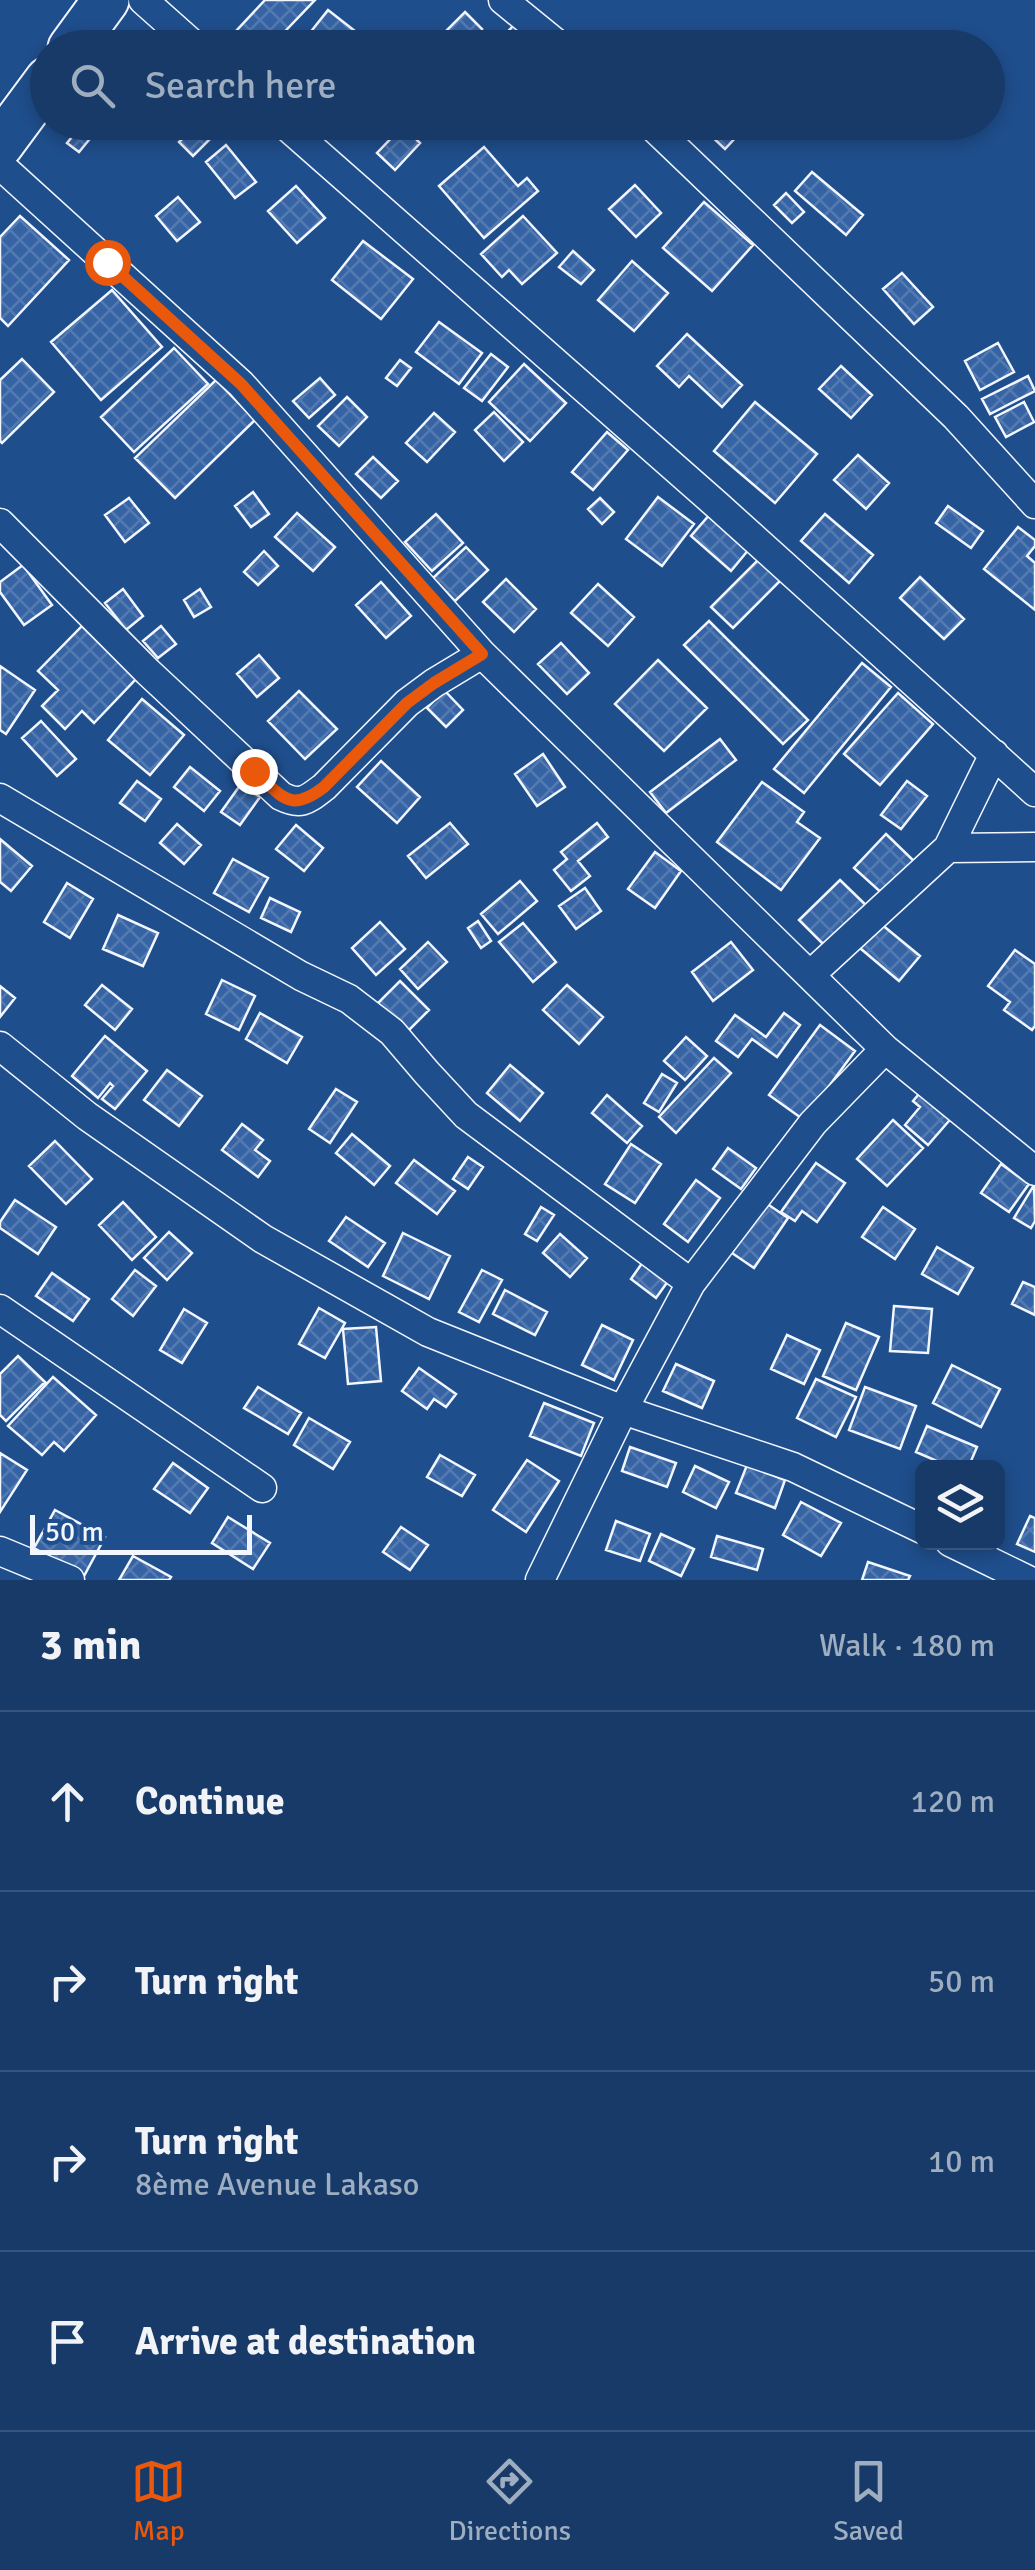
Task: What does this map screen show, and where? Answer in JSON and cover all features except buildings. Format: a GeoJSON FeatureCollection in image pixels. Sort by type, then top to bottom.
{"type":"FeatureCollection","features":[{"type":"Feature","properties":{"kind":"highway"},"geometry":{"type":"LineString","coordinates":[[84,30],[106,0]]}},
{"type":"Feature","properties":{"kind":"highway"},"geometry":{"type":"LineString","coordinates":[[0,145],[30,104]]}},
{"type":"Feature","properties":{"kind":"street"},"geometry":{"type":"LineString","coordinates":[[143,0],[177,30]]}},
{"type":"Feature","properties":{"kind":"street"},"geometry":{"type":"LineString","coordinates":[[503,0],[540,30]]}},
{"type":"Feature","properties":{"kind":"street"},"geometry":{"type":"LineString","coordinates":[[303,140],[718,504],[1035,792]]}},
{"type":"Feature","properties":{"kind":"street"},"geometry":{"type":"LineString","coordinates":[[667,140],[956,417],[1035,504]]}},
{"type":"Feature","properties":{"kind":"street"},"geometry":{"type":"LineString","coordinates":[[0,165],[241,384],[482,654],[884,1049],[1035,1171]]}},
{"type":"Feature","properties":{"kind":"street"},"geometry":{"type":"LineString","coordinates":[[0,524],[148,672],[281,796],[294,802],[309,799],[324,787],[407,703],[482,654]]}},
{"type":"Feature","properties":{"kind":"street"},"geometry":{"type":"LineString","coordinates":[[810,976],[948,848],[994,754]]}},
{"type":"Feature","properties":{"kind":"street"},"geometry":{"type":"LineString","coordinates":[[0,798],[301,976],[348,999],[392,1032],[466,1115],[690,1284]]}},
{"type":"Feature","properties":{"kind":"street"},"geometry":{"type":"LineString","coordinates":[[948,848],[1035,847]]}},
{"type":"Feature","properties":{"kind":"street"},"geometry":{"type":"LineString","coordinates":[[0,1046],[87,1116],[263,1238],[428,1332],[623,1410],[793,1467],[915,1526]]}},
{"type":"Feature","properties":{"kind":"street"},"geometry":{"type":"LineString","coordinates":[[540,1580],[690,1284],[813,1123],[884,1049]]}},
{"type":"Feature","properties":{"kind":"street"},"geometry":{"type":"LineString","coordinates":[[0,1309],[262,1488]]}},
{"type":"Feature","properties":{"kind":"street"},"geometry":{"type":"LineString","coordinates":[[966,1550],[1028,1580]]}},
{"type":"Feature","properties":{"kind":"street"},"geometry":{"type":"LineString","coordinates":[[0,1551],[70,1580]]}},
{"type":"Feature","properties":{"kind":"route"},"geometry":{"type":"LineString","coordinates":[[107,262],[241,384],[482,654],[407,703],[309,799],[294,802],[281,796],[254,771]]}}]}
